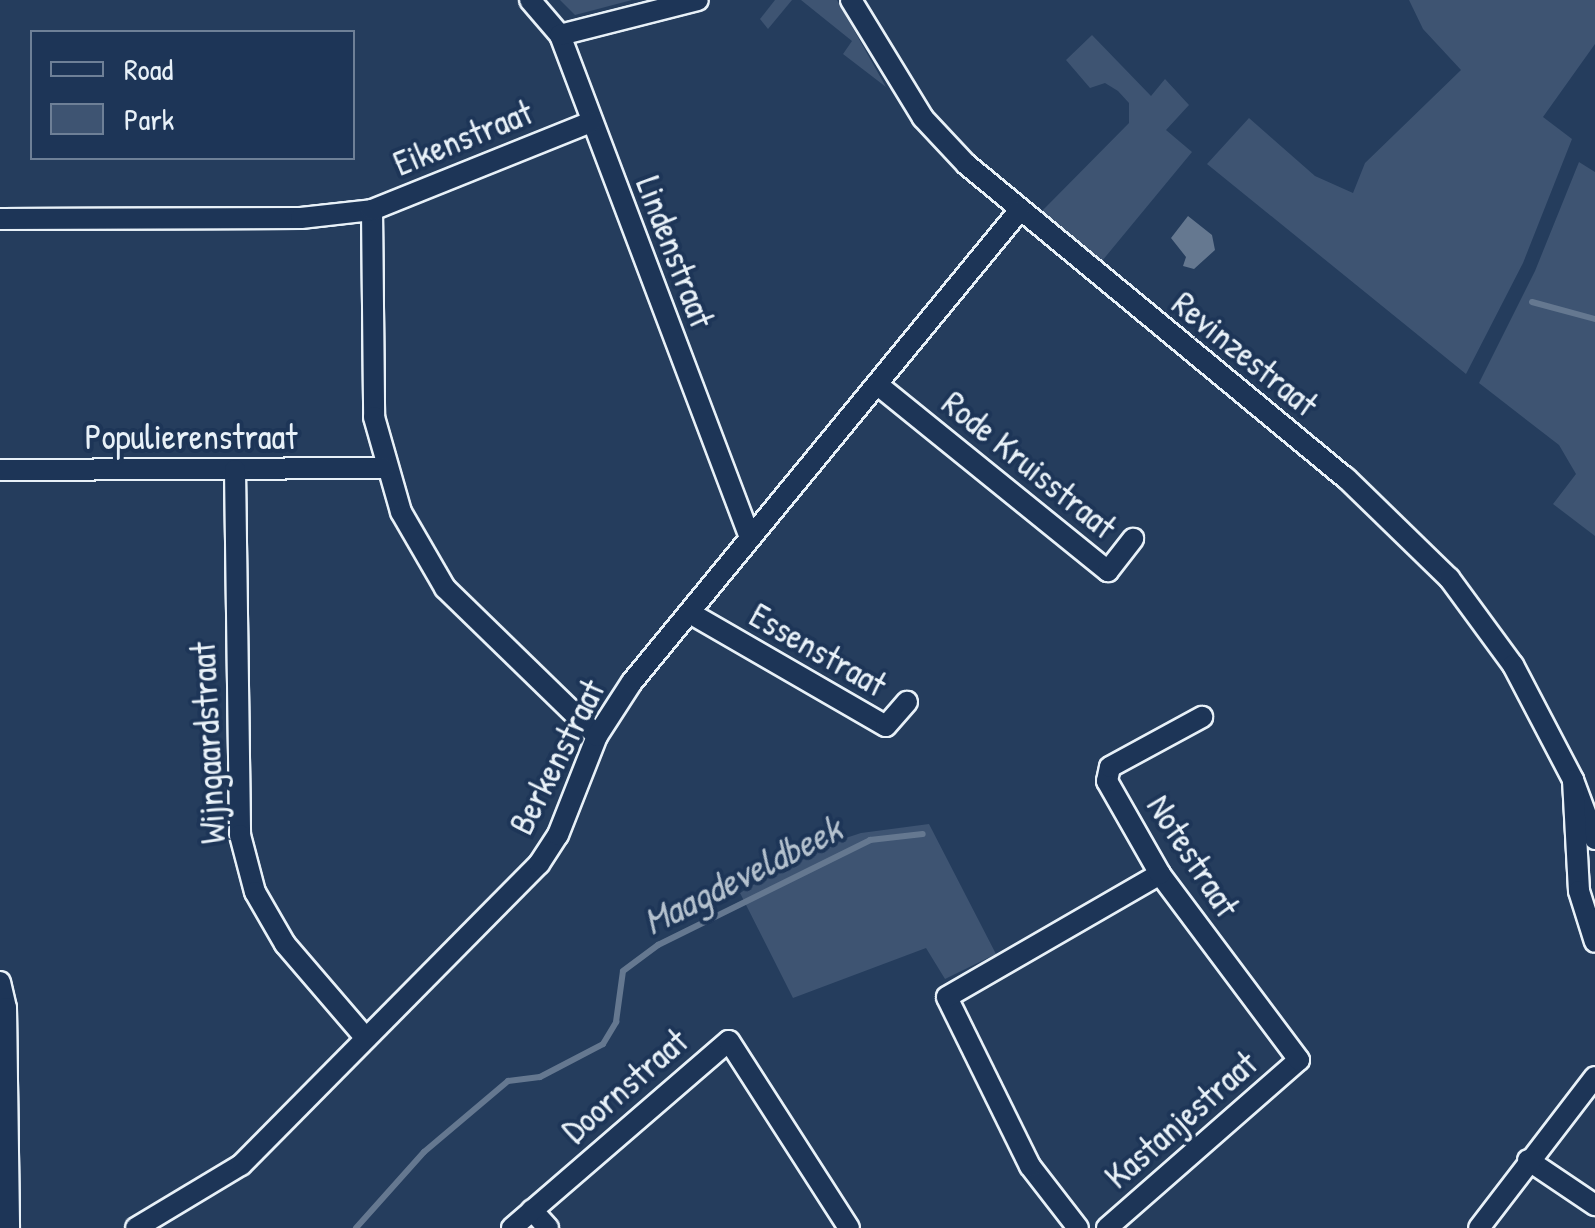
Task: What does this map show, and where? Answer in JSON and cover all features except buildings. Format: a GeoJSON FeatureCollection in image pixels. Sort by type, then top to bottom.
{"type":"FeatureCollection","features":[{"type":"Feature","properties":{"kind":"street","name":"Lindenstraat"},"geometry":{"type":"LineString","coordinates":[[530,0],[560,36],[749,535]]}},
{"type":"Feature","properties":{"kind":"street"},"geometry":{"type":"LineString","coordinates":[[560,36],[698,0]]}},
{"type":"Feature","properties":{"kind":"street","name":"Revinzestraat"},"geometry":{"type":"LineString","coordinates":[[851,0],[923,118],[1019,211],[1346,478],[1419,546],[1513,664],[1572,780],[1595,838]]}},
{"type":"Feature","properties":{"kind":"street","name":"Eikenstraat"},"geometry":{"type":"LineString","coordinates":[[0,219],[301,218],[372,210],[591,122]]}},
{"type":"Feature","properties":{"kind":"street"},"geometry":{"type":"LineString","coordinates":[[372,210],[374,417],[383,468],[416,547],[445,588],[596,736]]}},
{"type":"Feature","properties":{"kind":"street","name":"Berkenstraat"},"geometry":{"type":"LineString","coordinates":[[136,1228],[241,1165],[363,1035],[539,864],[558,834],[596,736],[632,682],[1019,211]]}},
{"type":"Feature","properties":{"kind":"street","name":"Rode Kruisstraat"},"geometry":{"type":"LineString","coordinates":[[878,384],[1108,571],[1133,539]]}},
{"type":"Feature","properties":{"kind":"street","name":"Populierenstraat"},"geometry":{"type":"LineString","coordinates":[[0,470],[383,468]]}},
{"type":"Feature","properties":{"kind":"street","name":"Wijngaardstraat"},"geometry":{"type":"LineString","coordinates":[[235,470],[240,835],[255,892],[284,944],[363,1035]]}},
{"type":"Feature","properties":{"kind":"street","name":"Essenstraat"},"geometry":{"type":"LineString","coordinates":[[690,613],[886,726],[907,702]]}},
{"type":"Feature","properties":{"kind":"street","name":"Notestraat"},"geometry":{"type":"LineString","coordinates":[[1202,717],[1110,767],[1107,781],[1160,874],[1299,1060]]}},
{"type":"Feature","properties":{"kind":"street","name":"Revinzestraat"},"geometry":{"type":"LineString","coordinates":[[1572,780],[1579,891],[1595,942]]}},
{"type":"Feature","properties":{"kind":"street"},"geometry":{"type":"LineString","coordinates":[[1078,1228],[1030,1166],[947,998],[1160,874]]}},
{"type":"Feature","properties":{"kind":"street"},"geometry":{"type":"LineString","coordinates":[[0,982],[6,1008],[9,1228]]}},
{"type":"Feature","properties":{"kind":"street","name":"Doornstraat"},"geometry":{"type":"LineString","coordinates":[[512,1228],[729,1041],[850,1228]]}},
{"type":"Feature","properties":{"kind":"street","name":"Kastanjestraat"},"geometry":{"type":"LineString","coordinates":[[1107,1228],[1299,1060]]}},
{"type":"Feature","properties":{"kind":"street"},"geometry":{"type":"LineString","coordinates":[[1479,1228],[1595,1077]]}},
{"type":"Feature","properties":{"kind":"street"},"geometry":{"type":"LineString","coordinates":[[1528,1160],[1595,1205]]}},
{"type":"Feature","properties":{"kind":"street"},"geometry":{"type":"LineString","coordinates":[[532,1210],[548,1228]]}},
{"type":"Feature","properties":{"kind":"street"},"geometry":{"type":"LineString","coordinates":[[1463,1228],[1472,1228]]}},
{"type":"Feature","properties":{"kind":"green space"},"geometry":{"type":"Polygon","coordinates":[[[560,0],[632,0],[575,15],[560,0]]]}},
{"type":"Feature","properties":{"kind":"green space"},"geometry":{"type":"Polygon","coordinates":[[[775,0],[792,0],[768,29],[760,19],[775,0]]]}},
{"type":"Feature","properties":{"kind":"green space"},"geometry":{"type":"Polygon","coordinates":[[[801,0],[837,0],[886,87],[843,54],[852,41],[801,0]]]}},
{"type":"Feature","properties":{"kind":"green space"},"geometry":{"type":"Polygon","coordinates":[[[1409,0],[1595,0],[1595,44],[1543,117],[1572,139],[1523,263],[1466,374],[1207,164],[1249,118],[1315,176],[1353,193],[1365,163],[1461,70],[1423,29],[1409,0]]]}},
{"type":"Feature","properties":{"kind":"green space"},"geometry":{"type":"Polygon","coordinates":[[[1092,35],[1151,96],[1165,79],[1189,105],[1166,130],[1192,152],[1102,261],[1042,211],[1129,123],[1129,103],[1118,91],[1105,83],[1090,88],[1066,60],[1092,35]]]}},
{"type":"Feature","properties":{"kind":"green space"},"geometry":{"type":"Polygon","coordinates":[[[1579,162],[1595,172],[1595,536],[1553,504],[1576,474],[1559,445],[1479,383],[1535,271],[1579,162]]]}},
{"type":"Feature","properties":{"kind":"green space"},"geometry":{"type":"Polygon","coordinates":[[[929,824],[996,954],[945,979],[926,948],[793,998],[740,893],[809,850],[861,833],[929,824]]]}},
{"type":"Feature","properties":{"kind":"shaded area"},"geometry":{"type":"Polygon","coordinates":[[[1188,216],[1212,235],[1215,250],[1194,269],[1183,266],[1186,257],[1171,238],[1188,216]]]}},
{"type":"Feature","properties":{"kind":"waterway","name":"Maagdeveldbeek"},"geometry":{"type":"LineString","coordinates":[[1532,302],[1595,319]]}},
{"type":"Feature","properties":{"kind":"waterway","name":"Maagdeveldbeek"},"geometry":{"type":"LineString","coordinates":[[356,1228],[424,1152],[508,1081],[540,1077],[603,1044],[616,1022],[623,971],[658,945],[870,840],[923,834]]}}]}
